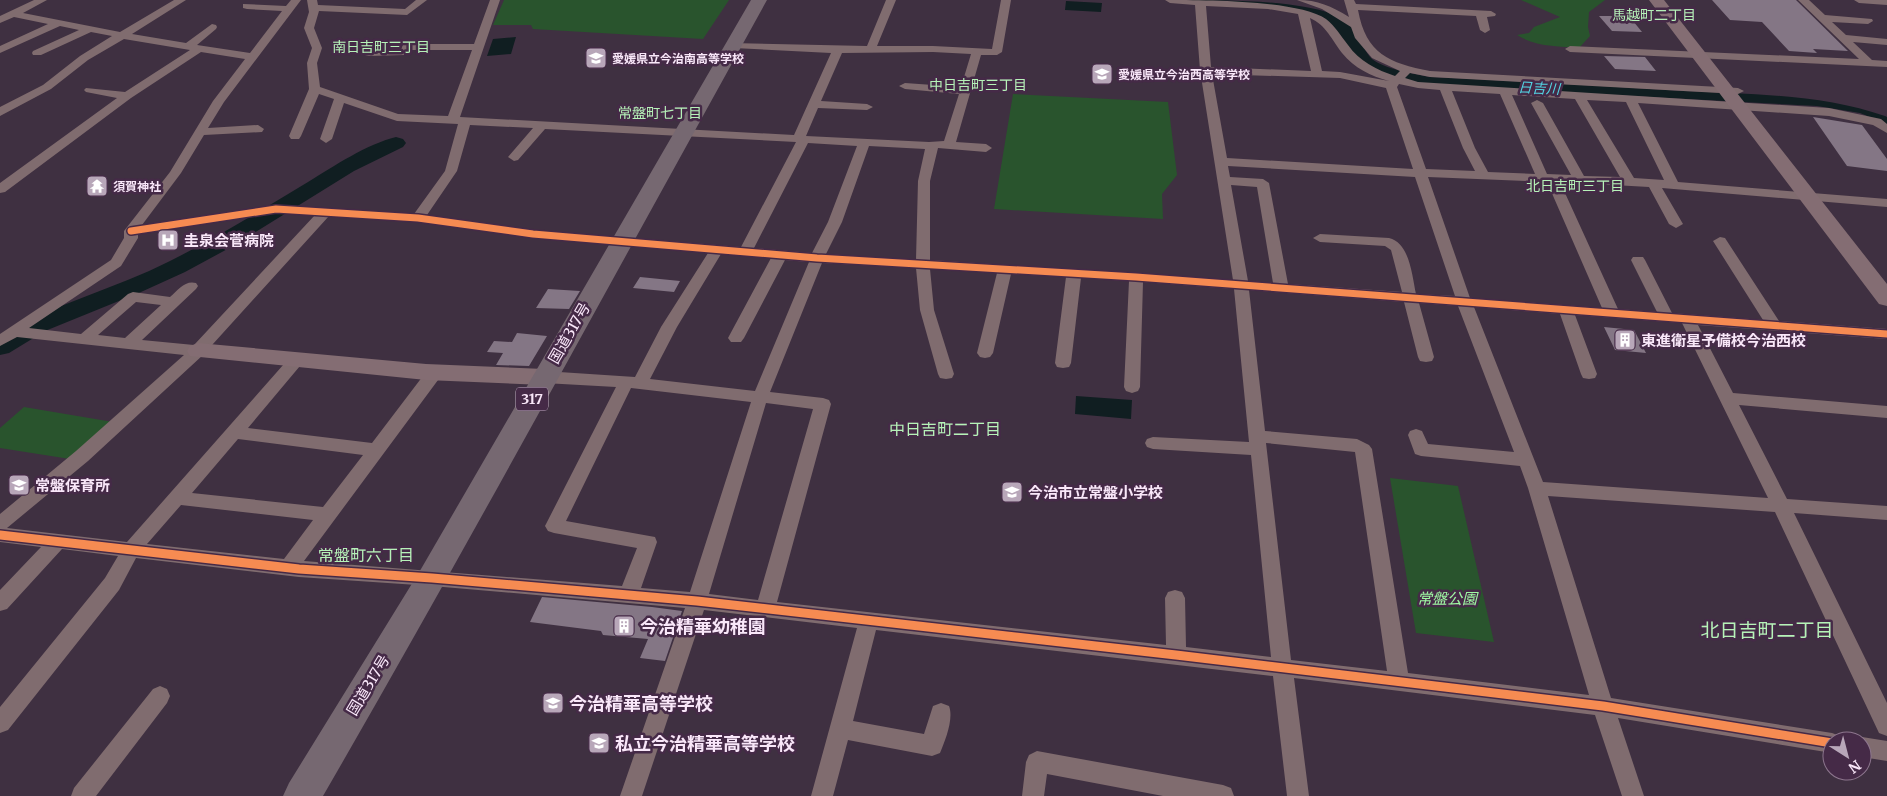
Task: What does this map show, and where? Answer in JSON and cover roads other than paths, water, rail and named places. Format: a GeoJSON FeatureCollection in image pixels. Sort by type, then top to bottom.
{"type":"FeatureCollection","features":[{"type":"Feature","properties":{"kind":"highway","name":"国道317号"},"geometry":{"type":"LineString","coordinates":[[302,796],[432,578],[759,0]]}},
{"type":"Feature","properties":{"kind":"street"},"geometry":{"type":"LineString","coordinates":[[0,20],[42,0]]}},
{"type":"Feature","properties":{"kind":"street"},"geometry":{"type":"LineString","coordinates":[[0,112],[47,87],[84,58],[181,0]]}},
{"type":"Feature","properties":{"kind":"street"},"geometry":{"type":"LineString","coordinates":[[296,136],[315,88],[312,63],[317,48],[309,28],[314,12],[313,4],[407,12],[422,0]]}},
{"type":"Feature","properties":{"kind":"street"},"geometry":{"type":"LineString","coordinates":[[418,218],[451,171],[459,120],[479,47],[495,0]]}},
{"type":"Feature","properties":{"kind":"street"},"geometry":{"type":"LineString","coordinates":[[871,49],[891,0]]}},
{"type":"Feature","properties":{"kind":"street"},"geometry":{"type":"LineString","coordinates":[[734,45],[838,50],[997,52],[1006,0]]}},
{"type":"Feature","properties":{"kind":"street"},"geometry":{"type":"LineString","coordinates":[[1170,0],[1270,6],[1309,14],[1327,25],[1353,59],[1396,82]]}},
{"type":"Feature","properties":{"kind":"street"},"geometry":{"type":"LineString","coordinates":[[1302,0],[1327,8],[1355,25]]}},
{"type":"Feature","properties":{"kind":"street"},"geometry":{"type":"LineString","coordinates":[[1656,0],[1706,57],[1816,197],[1887,280]]}},
{"type":"Feature","properties":{"kind":"street"},"geometry":{"type":"LineString","coordinates":[[1667,0],[1706,57]]}},
{"type":"Feature","properties":{"kind":"street"},"geometry":{"type":"LineString","coordinates":[[1803,0],[1869,64]]}},
{"type":"Feature","properties":{"kind":"street"},"geometry":{"type":"LineString","coordinates":[[1859,0],[1887,2]]}},
{"type":"Feature","properties":{"kind":"street"},"geometry":{"type":"LineString","coordinates":[[1200,2],[1206,70],[1241,285],[1298,796]]}},
{"type":"Feature","properties":{"kind":"street"},"geometry":{"type":"LineString","coordinates":[[1485,30],[1486,14],[1352,4],[1355,25],[1369,52],[1382,62],[1407,70],[1430,74],[1739,98],[1836,113],[1882,123]]}},
{"type":"Feature","properties":{"kind":"street"},"geometry":{"type":"LineString","coordinates":[[247,6],[293,5]]}},
{"type":"Feature","properties":{"kind":"street"},"geometry":{"type":"LineString","coordinates":[[0,341],[116,263],[131,238],[131,231],[175,173],[214,109],[274,26],[293,5]]}},
{"type":"Feature","properties":{"kind":"street"},"geometry":{"type":"LineString","coordinates":[[1309,14],[1327,8]]}},
{"type":"Feature","properties":{"kind":"street"},"geometry":{"type":"LineString","coordinates":[[14,14],[58,24],[252,57]]}},
{"type":"Feature","properties":{"kind":"street"},"geometry":{"type":"LineString","coordinates":[[1309,14],[1317,74]]}},
{"type":"Feature","properties":{"kind":"street"},"geometry":{"type":"LineString","coordinates":[[1822,18],[1868,21]]}},
{"type":"Feature","properties":{"kind":"street"},"geometry":{"type":"LineString","coordinates":[[0,50],[58,24]]}},
{"type":"Feature","properties":{"kind":"street"},"geometry":{"type":"LineString","coordinates":[[0,189],[195,46],[212,27]]}},
{"type":"Feature","properties":{"kind":"street"},"geometry":{"type":"LineString","coordinates":[[37,53],[89,29]]}},
{"type":"Feature","properties":{"kind":"street"},"geometry":{"type":"LineString","coordinates":[[1842,38],[1887,42]]}},
{"type":"Feature","properties":{"kind":"street"},"geometry":{"type":"LineString","coordinates":[[369,53],[404,52],[407,47],[479,47]]}},
{"type":"Feature","properties":{"kind":"street"},"geometry":{"type":"LineString","coordinates":[[1570,49],[1706,57],[1887,64]]}},
{"type":"Feature","properties":{"kind":"street"},"geometry":{"type":"LineString","coordinates":[[745,252],[801,139],[838,50]]}},
{"type":"Feature","properties":{"kind":"street"},"geometry":{"type":"LineString","coordinates":[[949,145],[977,51]]}},
{"type":"Feature","properties":{"kind":"street"},"geometry":{"type":"LineString","coordinates":[[1206,70],[1317,74],[1418,86],[1631,100],[1739,98]]}},
{"type":"Feature","properties":{"kind":"street"},"geometry":{"type":"LineString","coordinates":[[1396,82],[1407,70]]}},
{"type":"Feature","properties":{"kind":"street"},"geometry":{"type":"LineString","coordinates":[[1396,82],[1420,173],[1464,302],[1536,488],[1603,706],[1633,796]]}},
{"type":"Feature","properties":{"kind":"street"},"geometry":{"type":"LineString","coordinates":[[905,86],[965,91]]}},
{"type":"Feature","properties":{"kind":"street"},"geometry":{"type":"LineString","coordinates":[[315,88],[340,99],[396,117],[986,148]]}},
{"type":"Feature","properties":{"kind":"street"},"geometry":{"type":"LineString","coordinates":[[1445,88],[1459,124],[1484,176]]}},
{"type":"Feature","properties":{"kind":"street"},"geometry":{"type":"LineString","coordinates":[[90,90],[127,96]]}},
{"type":"Feature","properties":{"kind":"street"},"geometry":{"type":"LineString","coordinates":[[1505,92],[1524,139],[1547,178],[1612,313]]}},
{"type":"Feature","properties":{"kind":"street"},"geometry":{"type":"LineString","coordinates":[[1580,97],[1628,181]]}},
{"type":"Feature","properties":{"kind":"street"},"geometry":{"type":"LineString","coordinates":[[326,139],[340,99]]}},
{"type":"Feature","properties":{"kind":"street"},"geometry":{"type":"LineString","coordinates":[[1631,100],[1673,185]]}},
{"type":"Feature","properties":{"kind":"street"},"geometry":{"type":"LineString","coordinates":[[1537,103],[1559,141],[1565,158],[1580,179]]}},
{"type":"Feature","properties":{"kind":"street"},"geometry":{"type":"LineString","coordinates":[[814,104],[867,107]]}},
{"type":"Feature","properties":{"kind":"street"},"geometry":{"type":"LineString","coordinates":[[514,157],[542,125]]}},
{"type":"Feature","properties":{"kind":"street"},"geometry":{"type":"LineString","coordinates":[[201,132],[258,129]]}},
{"type":"Feature","properties":{"kind":"street"},"geometry":{"type":"LineString","coordinates":[[631,796],[696,601],[760,398],[817,258],[835,222],[864,142]]}},
{"type":"Feature","properties":{"kind":"street"},"geometry":{"type":"LineString","coordinates":[[932,146],[924,181],[924,265],[928,310],[946,374]]}},
{"type":"Feature","properties":{"kind":"street"},"geometry":{"type":"LineString","coordinates":[[1222,162],[1484,176],[1628,181],[1887,202]]}},
{"type":"Feature","properties":{"kind":"street"},"geometry":{"type":"LineString","coordinates":[[1225,181],[1263,183],[1281,288]]}},
{"type":"Feature","properties":{"kind":"street"},"geometry":{"type":"LineString","coordinates":[[1654,184],[1676,224]]}},
{"type":"Feature","properties":{"kind":"street"},"geometry":{"type":"LineString","coordinates":[[1816,197],[1887,299]]}},
{"type":"Feature","properties":{"kind":"street"},"geometry":{"type":"LineString","coordinates":[[131,231],[276,209],[418,218],[533,234],[817,258],[1136,277],[1887,334]]}},
{"type":"Feature","properties":{"kind":"street"},"geometry":{"type":"LineString","coordinates":[[0,524],[82,456],[198,351],[325,213]]}},
{"type":"Feature","properties":{"kind":"street"},"geometry":{"type":"LineString","coordinates":[[1320,238],[1389,242],[1396,248],[1426,357]]}},
{"type":"Feature","properties":{"kind":"street"},"geometry":{"type":"LineString","coordinates":[[1720,241],[1774,325]]}},
{"type":"Feature","properties":{"kind":"street"},"geometry":{"type":"LineString","coordinates":[[629,595],[648,542],[554,526],[632,383],[717,250]]}},
{"type":"Feature","properties":{"kind":"street"},"geometry":{"type":"LineString","coordinates":[[736,338],[780,255]]}},
{"type":"Feature","properties":{"kind":"street"},"geometry":{"type":"LineString","coordinates":[[1638,260],[1667,317]]}},
{"type":"Feature","properties":{"kind":"street"},"geometry":{"type":"LineString","coordinates":[[985,353],[1005,270]]}},
{"type":"Feature","properties":{"kind":"street"},"geometry":{"type":"LineString","coordinates":[[1063,363],[1074,273]]}},
{"type":"Feature","properties":{"kind":"street"},"geometry":{"type":"LineString","coordinates":[[1132,387],[1136,277]]}},
{"type":"Feature","properties":{"kind":"street"},"geometry":{"type":"LineString","coordinates":[[128,344],[191,286]]}},
{"type":"Feature","properties":{"kind":"street"},"geometry":{"type":"LineString","coordinates":[[84,339],[133,297],[173,302]]}},
{"type":"Feature","properties":{"kind":"street"},"geometry":{"type":"LineString","coordinates":[[1566,310],[1589,374]]}},
{"type":"Feature","properties":{"kind":"street"},"geometry":{"type":"LineString","coordinates":[[1687,318],[1781,505],[1887,726]]}},
{"type":"Feature","properties":{"kind":"street"},"geometry":{"type":"LineString","coordinates":[[16,332],[198,351],[435,372],[632,383],[823,404],[765,608]]}},
{"type":"Feature","properties":{"kind":"street"},"geometry":{"type":"LineString","coordinates":[[0,723],[112,584],[132,549],[297,360]]}},
{"type":"Feature","properties":{"kind":"street"},"geometry":{"type":"LineString","coordinates":[[288,568],[435,372]]}},
{"type":"Feature","properties":{"kind":"street"},"geometry":{"type":"LineString","coordinates":[[1727,398],[1887,412]]}},
{"type":"Feature","properties":{"kind":"street"},"geometry":{"type":"LineString","coordinates":[[234,432],[377,450]]}},
{"type":"Feature","properties":{"kind":"street"},"geometry":{"type":"LineString","coordinates":[[1416,435],[1421,450],[1526,460]]}},
{"type":"Feature","properties":{"kind":"street"},"geometry":{"type":"LineString","coordinates":[[1153,443],[1357,445],[1363,449],[1399,681]]}},
{"type":"Feature","properties":{"kind":"street"},"geometry":{"type":"LineString","coordinates":[[1536,488],[1887,513]]}},
{"type":"Feature","properties":{"kind":"street"},"geometry":{"type":"LineString","coordinates":[[177,498],[328,515]]}},
{"type":"Feature","properties":{"kind":"street"},"geometry":{"type":"LineString","coordinates":[[0,535],[288,568],[432,578],[765,608],[1282,666],[1603,706],[1822,741]]}},
{"type":"Feature","properties":{"kind":"street"},"geometry":{"type":"LineString","coordinates":[[0,603],[58,542]]}},
{"type":"Feature","properties":{"kind":"street"},"geometry":{"type":"LineString","coordinates":[[1175,598],[1176,655]]}},
{"type":"Feature","properties":{"kind":"street"},"geometry":{"type":"LineString","coordinates":[[822,796],[869,620]]}},
{"type":"Feature","properties":{"kind":"street"},"geometry":{"type":"LineString","coordinates":[[82,796],[160,696]]}},
{"type":"Feature","properties":{"kind":"street"},"geometry":{"type":"LineString","coordinates":[[839,728],[932,746],[941,713]]}},
{"type":"Feature","properties":{"kind":"street"},"geometry":{"type":"LineString","coordinates":[[1872,749],[1887,751]]}},
{"type":"Feature","properties":{"kind":"street"},"geometry":{"type":"LineString","coordinates":[[1033,796],[1037,762],[1223,796]]}},
{"type":"Feature","properties":{"kind":"water","name":"日吉川"},"geometry":{"type":"Polygon","coordinates":[[[1180,0],[1279,3],[1317,9],[1332,14],[1351,27],[1369,56],[1377,63],[1400,71],[1430,77],[1785,96],[1836,103],[1861,109],[1887,117],[1887,124],[1860,113],[1817,106],[1427,85],[1392,76],[1366,66],[1331,25],[1319,16],[1286,7],[1269,5],[1180,0]]]}},
{"type":"Feature","properties":{"kind":"water"},"geometry":{"type":"Polygon","coordinates":[[[1066,1],[1102,3],[1101,12],[1065,10],[1066,1]]]}},
{"type":"Feature","properties":{"kind":"water"},"geometry":{"type":"Polygon","coordinates":[[[516,37],[511,54],[487,56],[493,39],[516,37]]]}},
{"type":"Feature","properties":{"kind":"water"},"geometry":{"type":"Polygon","coordinates":[[[1076,396],[1132,400],[1131,419],[1075,414],[1076,396]]]}},
{"type":"Feature","properties":{"kind":"waterway"},"geometry":{"type":"LineString","coordinates":[[0,347],[36,325],[133,287],[177,267],[225,241],[347,167],[396,143]]}},
{"type":"Feature","properties":{"kind":"place","name":"愛媛県立今治南高等学校"},"geometry":{"type":"Point","coordinates":[596,58]}},
{"type":"Feature","properties":{"kind":"place","name":"愛媛県立今治西高等学校"},"geometry":{"type":"Point","coordinates":[1102,74]}},
{"type":"Feature","properties":{"kind":"place","name":"須賀神社"},"geometry":{"type":"Point","coordinates":[97,186]}},
{"type":"Feature","properties":{"kind":"place","name":"圭泉会菅病院"},"geometry":{"type":"Point","coordinates":[168,240]}},
{"type":"Feature","properties":{"kind":"place","name":"東進衛星予備校今治西校"},"geometry":{"type":"Point","coordinates":[1625,340]}},
{"type":"Feature","properties":{"kind":"place","name":"常盤保育所"},"geometry":{"type":"Point","coordinates":[19,485]}},
{"type":"Feature","properties":{"kind":"place","name":"今治市立常盤小学校"},"geometry":{"type":"Point","coordinates":[1012,492]}},
{"type":"Feature","properties":{"kind":"place","name":"今治精華幼稚園"},"geometry":{"type":"Point","coordinates":[624,626]}},
{"type":"Feature","properties":{"kind":"place","name":"今治精華高等学校"},"geometry":{"type":"Point","coordinates":[553,703]}},
{"type":"Feature","properties":{"kind":"place","name":"私立今治精華高等学校"},"geometry":{"type":"Point","coordinates":[599,743]}},
{"type":"Feature","properties":{"kind":"district","name":"馬越町二丁目"},"geometry":{"type":"Point","coordinates":[1654,15]}},
{"type":"Feature","properties":{"kind":"district","name":"南日吉町三丁目"},"geometry":{"type":"Point","coordinates":[381,47]}},
{"type":"Feature","properties":{"kind":"district","name":"中日吉町三丁目"},"geometry":{"type":"Point","coordinates":[978,85]}},
{"type":"Feature","properties":{"kind":"district","name":"常盤町七丁目"},"geometry":{"type":"Point","coordinates":[660,113]}},
{"type":"Feature","properties":{"kind":"district","name":"北日吉町三丁目"},"geometry":{"type":"Point","coordinates":[1575,186]}},
{"type":"Feature","properties":{"kind":"district","name":"中日吉町二丁目"},"geometry":{"type":"Point","coordinates":[945,429]}},
{"type":"Feature","properties":{"kind":"district","name":"常盤町六丁目"},"geometry":{"type":"Point","coordinates":[366,555]}},
{"type":"Feature","properties":{"kind":"district","name":"北日吉町二丁目"},"geometry":{"type":"Point","coordinates":[1767,630]}},
{"type":"Feature","properties":{"kind":"park label","name":"常盤公園"},"geometry":{"type":"Point","coordinates":[1447,598]}}]}
